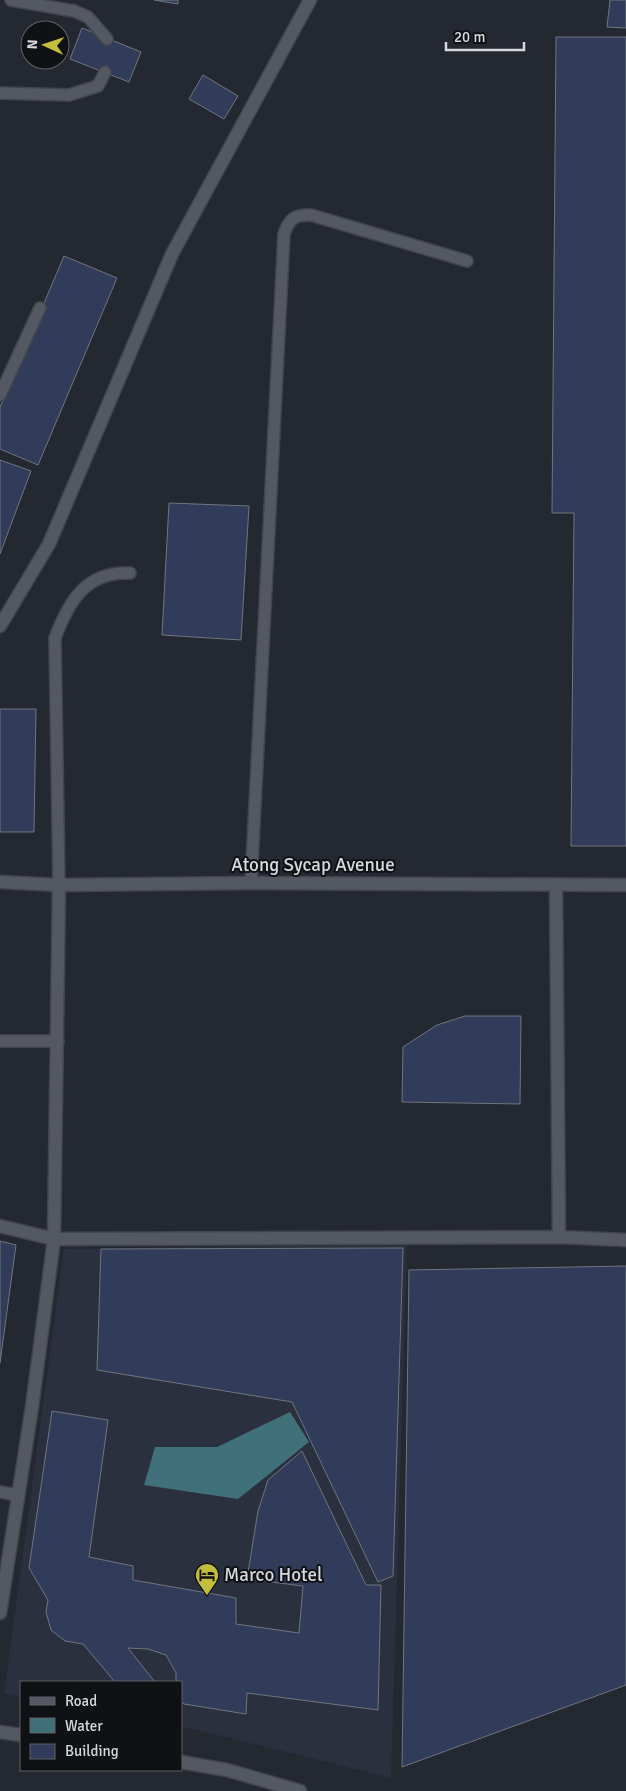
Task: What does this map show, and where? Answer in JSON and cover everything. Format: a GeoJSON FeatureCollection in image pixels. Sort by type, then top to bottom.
{"type":"FeatureCollection","features":[{"type":"Feature","properties":{"kind":"street"},"geometry":{"type":"LineString","coordinates":[[0,626],[49,544],[172,254],[310,0]]}},
{"type":"Feature","properties":{"kind":"street","name":"Atong Sycap Avenue"},"geometry":{"type":"LineString","coordinates":[[0,882],[60,886],[251,883],[626,886]]}},
{"type":"Feature","properties":{"kind":"street"},"geometry":{"type":"LineString","coordinates":[[0,1613],[32,1408],[54,1239],[60,886]]}},
{"type":"Feature","properties":{"kind":"street"},"geometry":{"type":"LineString","coordinates":[[556,886],[559,1237]]}},
{"type":"Feature","properties":{"kind":"street"},"geometry":{"type":"LineString","coordinates":[[0,1226],[54,1239],[559,1237],[626,1240]]}},
{"type":"Feature","properties":{"kind":"street"},"geometry":{"type":"LineString","coordinates":[[0,1732],[20,1735]]}},
{"type":"Feature","properties":{"kind":"street"},"geometry":{"type":"LineString","coordinates":[[182,1762],[227,1770],[300,1791]]}},
{"type":"Feature","properties":{"kind":"lane"},"geometry":{"type":"LineString","coordinates":[[11,0],[74,11],[88,17],[107,39]]}},
{"type":"Feature","properties":{"kind":"lane"},"geometry":{"type":"LineString","coordinates":[[0,93],[69,95],[98,86],[105,72]]}},
{"type":"Feature","properties":{"kind":"lane"},"geometry":{"type":"LineString","coordinates":[[251,883],[271,467],[284,234],[287,225],[292,218],[301,214],[311,215],[467,261]]}},
{"type":"Feature","properties":{"kind":"lane"},"geometry":{"type":"LineString","coordinates":[[0,395],[40,308]]}},
{"type":"Feature","properties":{"kind":"lane"},"geometry":{"type":"LineString","coordinates":[[60,886],[55,638],[64,613],[78,594],[96,578],[112,572],[130,573]]}},
{"type":"Feature","properties":{"kind":"lane"},"geometry":{"type":"LineString","coordinates":[[0,1041],[58,1041]]}},
{"type":"Feature","properties":{"kind":"lane"},"geometry":{"type":"LineString","coordinates":[[0,1492],[17,1495]]}},
{"type":"Feature","properties":{"kind":"shaded area","name":"Marco Hotel"},"geometry":{"type":"Polygon","coordinates":[[[407,1244],[391,1778],[182,1726],[182,1681],[20,1681],[20,1697],[4,1694],[64,1249],[407,1244]]]}},
{"type":"Feature","properties":{"kind":"water"},"geometry":{"type":"Polygon","coordinates":[[[290,1412],[309,1442],[238,1499],[144,1485],[155,1447],[217,1447],[290,1412]]]}},
{"type":"Feature","properties":{"kind":"building"},"geometry":{"type":"Polygon","coordinates":[[[154,0],[178,0],[178,4],[154,0]]]}},
{"type":"Feature","properties":{"kind":"building"},"geometry":{"type":"Polygon","coordinates":[[[610,0],[626,0],[626,28],[607,27],[610,0]]]}},
{"type":"Feature","properties":{"kind":"building"},"geometry":{"type":"Polygon","coordinates":[[[82,28],[141,52],[129,82],[70,59],[82,28]]]}},
{"type":"Feature","properties":{"kind":"building"},"geometry":{"type":"Polygon","coordinates":[[[556,37],[626,37],[626,846],[571,846],[574,513],[552,513],[556,37]]]}},
{"type":"Feature","properties":{"kind":"building"},"geometry":{"type":"Polygon","coordinates":[[[203,75],[238,96],[224,119],[189,99],[203,75]]]}},
{"type":"Feature","properties":{"kind":"building"},"geometry":{"type":"Polygon","coordinates":[[[64,256],[117,278],[38,465],[0,449],[0,407],[64,256]]]}},
{"type":"Feature","properties":{"kind":"building"},"geometry":{"type":"Polygon","coordinates":[[[0,460],[31,471],[0,554],[0,460]]]}},
{"type":"Feature","properties":{"kind":"building"},"geometry":{"type":"Polygon","coordinates":[[[169,503],[249,506],[241,640],[162,635],[169,503]]]}},
{"type":"Feature","properties":{"kind":"building"},"geometry":{"type":"Polygon","coordinates":[[[0,709],[36,709],[34,832],[0,832],[0,709]]]}},
{"type":"Feature","properties":{"kind":"building"},"geometry":{"type":"Polygon","coordinates":[[[465,1016],[521,1016],[520,1104],[402,1102],[403,1047],[437,1025],[465,1016]]]}},
{"type":"Feature","properties":{"kind":"building"},"geometry":{"type":"Polygon","coordinates":[[[0,1241],[16,1245],[0,1363],[0,1241]]]}},
{"type":"Feature","properties":{"kind":"building"},"geometry":{"type":"Polygon","coordinates":[[[403,1248],[393,1576],[378,1582],[292,1402],[97,1370],[101,1249],[403,1248]]]}},
{"type":"Feature","properties":{"kind":"building"},"geometry":{"type":"Polygon","coordinates":[[[626,1266],[626,1685],[402,1767],[409,1270],[626,1266]]]}},
{"type":"Feature","properties":{"kind":"building"},"geometry":{"type":"Polygon","coordinates":[[[52,1411],[108,1420],[89,1557],[133,1566],[133,1580],[236,1598],[236,1624],[299,1633],[303,1586],[247,1579],[258,1511],[268,1480],[302,1451],[366,1585],[381,1585],[378,1710],[247,1693],[246,1714],[184,1704],[182,1702],[182,1681],[176,1681],[176,1673],[166,1655],[148,1649],[128,1648],[154,1681],[114,1681],[83,1644],[65,1641],[51,1630],[46,1612],[48,1600],[29,1568],[52,1411]]]}},
{"type":"Feature","properties":{"kind":"place","name":"Marco Hotel"},"geometry":{"type":"Point","coordinates":[207,1596]}}]}
